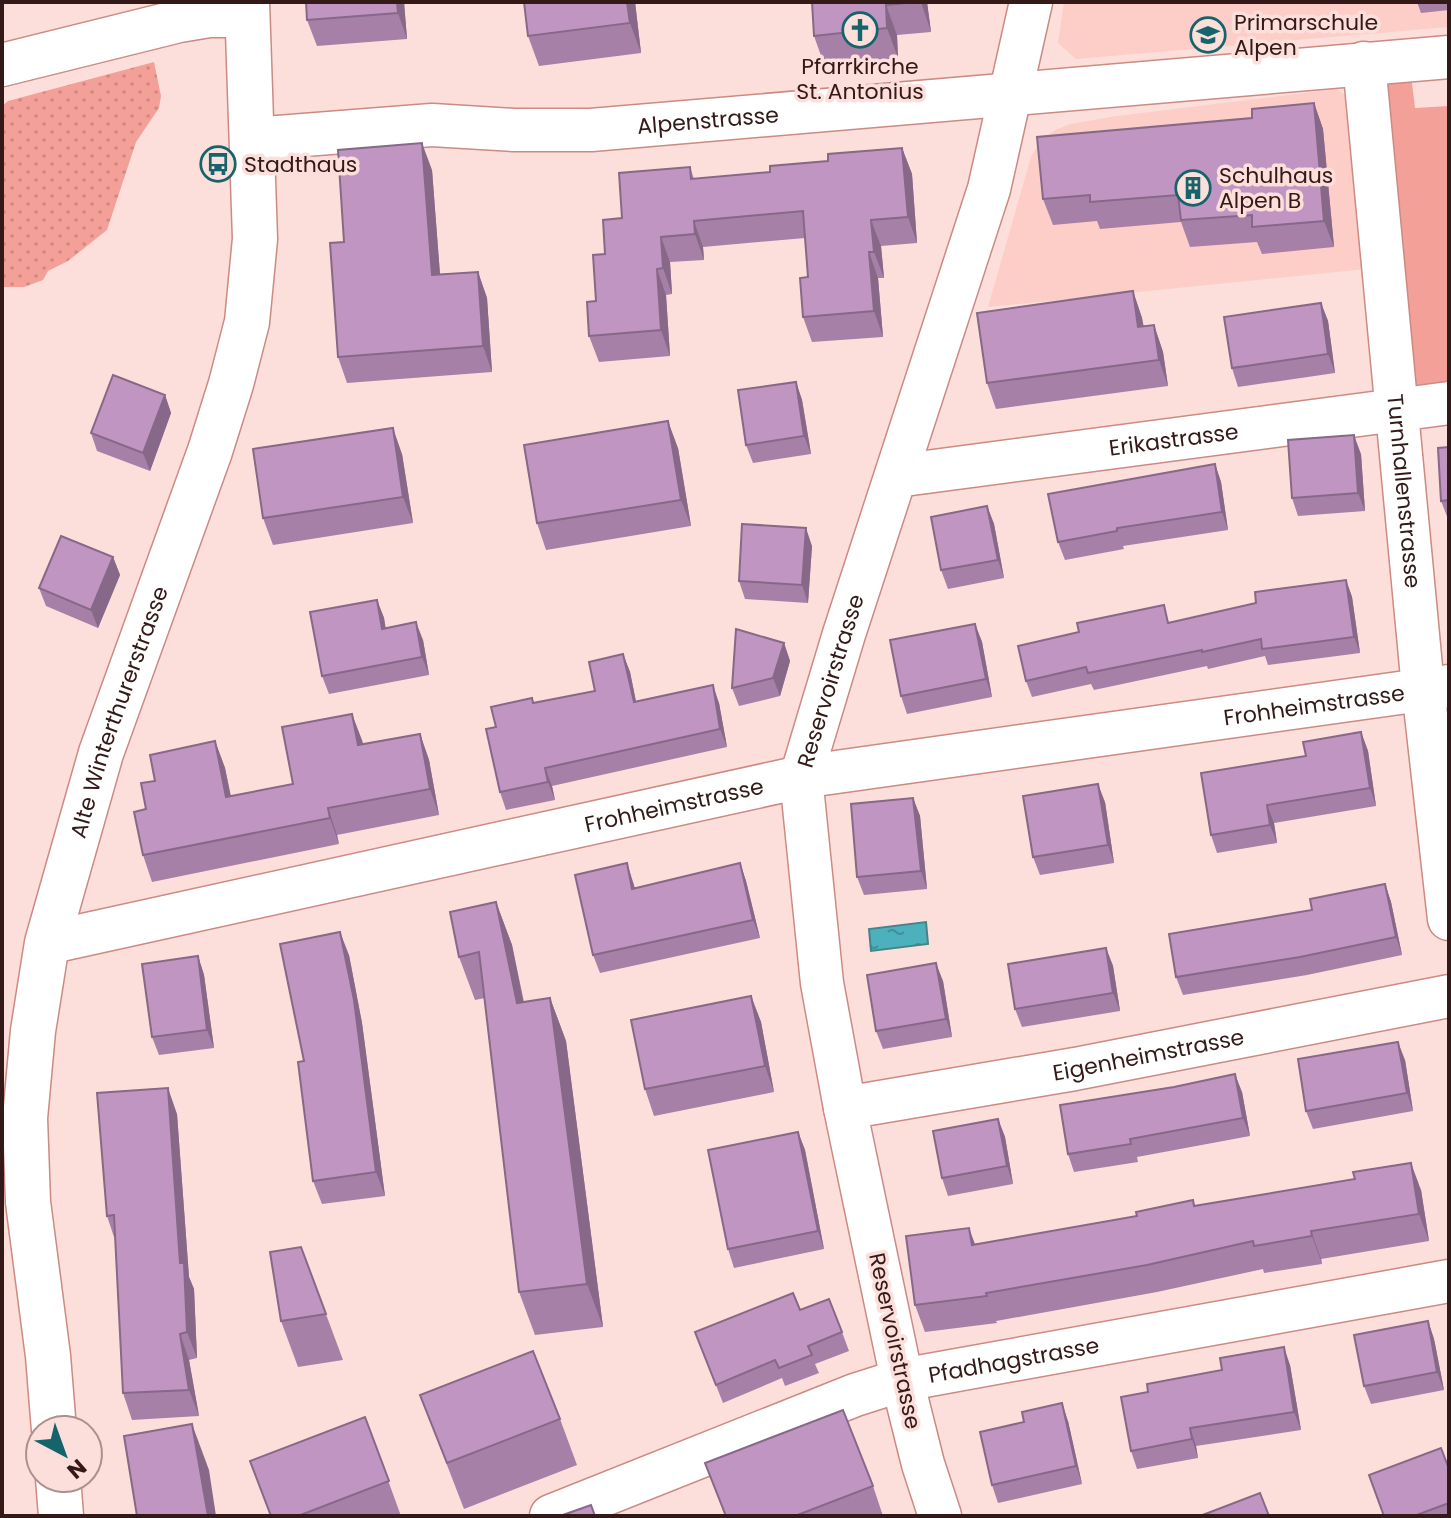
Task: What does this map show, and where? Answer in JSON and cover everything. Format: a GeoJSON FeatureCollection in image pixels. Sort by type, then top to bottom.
{"type":"FeatureCollection","features":[{"type":"Feature","properties":{"kind":"main road","name":"Alte Winterthurerstrasse"},"geometry":{"type":"LineString","coordinates":[[53,1414],[28,1202],[25,1118],[33,1031],[47,943],[101,753],[210,451],[247,322],[255,239],[247,9]]}},
{"type":"Feature","properties":{"kind":"main road"},"geometry":{"type":"LineString","coordinates":[[59,1494],[61,1516]]}},
{"type":"Feature","properties":{"kind":"street","name":"Reservoirstrasse"},"geometry":{"type":"LineString","coordinates":[[940,1516],[902,1380],[845,1108],[822,983],[801,777],[844,634],[989,189],[1031,2]]}},
{"type":"Feature","properties":{"kind":"street"},"geometry":{"type":"LineString","coordinates":[[2,65],[179,21],[247,9]]}},
{"type":"Feature","properties":{"kind":"street","name":"Alpenstrasse"},"geometry":{"type":"LineString","coordinates":[[253,139],[432,125],[514,130],[591,130],[1011,97],[1449,57]]}},
{"type":"Feature","properties":{"kind":"street","name":"Turnhallenstrasse"},"geometry":{"type":"LineString","coordinates":[[1364,63],[1396,410],[1436,687],[1449,919]]}},
{"type":"Feature","properties":{"kind":"street","name":"Erikastrasse"},"geometry":{"type":"LineString","coordinates":[[896,476],[1449,403]]}},
{"type":"Feature","properties":{"kind":"street","name":"Frohheimstrasse"},"geometry":{"type":"LineString","coordinates":[[47,943],[801,777],[1436,687]]}},
{"type":"Feature","properties":{"kind":"street","name":"Eigenheimstrasse"},"geometry":{"type":"LineString","coordinates":[[845,1108],[1075,1069],[1449,996]]}},
{"type":"Feature","properties":{"kind":"street","name":"Pfadhagstrasse"},"geometry":{"type":"LineString","coordinates":[[551,1516],[855,1395],[902,1380],[1449,1281]]}},
{"type":"Feature","properties":{"kind":"shaded area","name":"Primarschule Alpen"},"geometry":{"type":"Polygon","coordinates":[[[1064,2],[1449,2],[1449,27],[1076,59],[1058,43],[1064,2]]]}},
{"type":"Feature","properties":{"kind":"shaded area"},"geometry":{"type":"Polygon","coordinates":[[[154,62],[161,96],[159,108],[136,142],[107,230],[68,261],[48,271],[43,280],[24,287],[2,287],[2,106],[8,101],[154,62]]]}},
{"type":"Feature","properties":{"kind":"shaded area"},"geometry":{"type":"Polygon","coordinates":[[[1411,76],[1415,108],[1449,106],[1449,381],[1416,385],[1384,81],[1411,76]]]}},
{"type":"Feature","properties":{"kind":"shaded area"},"geometry":{"type":"Polygon","coordinates":[[[1336,89],[1344,94],[1348,103],[1366,269],[988,307],[1031,157],[1039,143],[1055,130],[1070,124],[1117,116],[1336,89]]]}},
{"type":"Feature","properties":{"kind":"water"},"geometry":{"type":"Polygon","coordinates":[[[926,922],[928,944],[871,951],[869,929],[926,922]]]}},
{"type":"Feature","properties":{"kind":"building"},"geometry":{"type":"Polygon","coordinates":[[[306,2],[397,2],[398,13],[307,20],[306,2]]]}},
{"type":"Feature","properties":{"kind":"building"},"geometry":{"type":"Polygon","coordinates":[[[524,2],[627,2],[630,23],[528,36],[524,2]]]}},
{"type":"Feature","properties":{"kind":"building"},"geometry":{"type":"Polygon","coordinates":[[[812,2],[916,2],[886,5],[887,28],[814,36],[812,2]]]}},
{"type":"Feature","properties":{"kind":"building","name":"Schulhaus Alpen B"},"geometry":{"type":"Polygon","coordinates":[[[1314,103],[1324,221],[1252,227],[1252,215],[1181,220],[1178,195],[1090,202],[1090,195],[1043,199],[1037,137],[1252,118],[1252,109],[1314,103]]]}},
{"type":"Feature","properties":{"kind":"building"},"geometry":{"type":"Polygon","coordinates":[[[422,143],[432,275],[478,272],[483,346],[338,357],[330,243],[344,242],[338,150],[422,143]]]}},
{"type":"Feature","properties":{"kind":"building"},"geometry":{"type":"Polygon","coordinates":[[[902,148],[908,217],[871,220],[874,252],[869,252],[874,311],[803,317],[800,278],[808,277],[803,211],[694,221],[695,234],[661,237],[663,268],[657,269],[661,330],[589,336],[587,302],[596,301],[593,255],[605,254],[603,220],[622,218],[619,173],[690,167],[691,179],[770,172],[770,166],[828,161],[828,154],[902,148]]]}},
{"type":"Feature","properties":{"kind":"building"},"geometry":{"type":"Polygon","coordinates":[[[1133,291],[1138,327],[1154,325],[1159,360],[987,383],[977,313],[1133,291]]]}},
{"type":"Feature","properties":{"kind":"building"},"geometry":{"type":"Polygon","coordinates":[[[1321,303],[1328,354],[1232,368],[1224,317],[1321,303]]]}},
{"type":"Feature","properties":{"kind":"building"},"geometry":{"type":"Polygon","coordinates":[[[113,375],[165,395],[143,453],[91,433],[113,375]]]}},
{"type":"Feature","properties":{"kind":"building"},"geometry":{"type":"Polygon","coordinates":[[[796,382],[804,436],[746,445],[738,390],[796,382]]]}},
{"type":"Feature","properties":{"kind":"building"},"geometry":{"type":"Polygon","coordinates":[[[668,421],[681,500],[537,523],[524,445],[668,421]]]}},
{"type":"Feature","properties":{"kind":"building"},"geometry":{"type":"Polygon","coordinates":[[[393,428],[403,497],[263,518],[253,449],[393,428]]]}},
{"type":"Feature","properties":{"kind":"building"},"geometry":{"type":"Polygon","coordinates":[[[1354,435],[1358,493],[1292,498],[1288,440],[1354,435]]]}},
{"type":"Feature","properties":{"kind":"building"},"geometry":{"type":"Polygon","coordinates":[[[1449,447],[1449,500],[1441,501],[1438,448],[1449,447]]]}},
{"type":"Feature","properties":{"kind":"building"},"geometry":{"type":"Polygon","coordinates":[[[1215,464],[1222,512],[1117,528],[1117,531],[1058,542],[1048,494],[1215,464]]]}},
{"type":"Feature","properties":{"kind":"building"},"geometry":{"type":"Polygon","coordinates":[[[987,506],[998,560],[941,570],[931,517],[987,506]]]}},
{"type":"Feature","properties":{"kind":"building"},"geometry":{"type":"Polygon","coordinates":[[[742,524],[806,528],[802,585],[739,581],[742,524]]]}},
{"type":"Feature","properties":{"kind":"building"},"geometry":{"type":"Polygon","coordinates":[[[61,536],[113,557],[91,610],[39,588],[61,536]]]}},
{"type":"Feature","properties":{"kind":"building"},"geometry":{"type":"Polygon","coordinates":[[[1346,580],[1354,637],[1262,649],[1261,639],[1088,673],[1086,667],[1026,681],[1018,646],[1079,632],[1077,623],[1164,605],[1168,623],[1256,603],[1255,592],[1346,580]]]}},
{"type":"Feature","properties":{"kind":"building"},"geometry":{"type":"Polygon","coordinates":[[[377,600],[382,629],[416,622],[422,657],[322,676],[310,612],[377,600]]]}},
{"type":"Feature","properties":{"kind":"building"},"geometry":{"type":"Polygon","coordinates":[[[975,624],[986,679],[901,696],[890,640],[975,624]]]}},
{"type":"Feature","properties":{"kind":"building"},"geometry":{"type":"Polygon","coordinates":[[[736,629],[784,643],[773,678],[732,688],[736,629]]]}},
{"type":"Feature","properties":{"kind":"building"},"geometry":{"type":"Polygon","coordinates":[[[623,654],[634,702],[713,685],[720,729],[545,768],[548,782],[500,792],[486,729],[496,727],[491,707],[532,698],[533,703],[595,691],[589,662],[623,654]]]}},
{"type":"Feature","properties":{"kind":"building"},"geometry":{"type":"Polygon","coordinates":[[[352,714],[358,745],[420,734],[430,789],[328,808],[330,818],[143,855],[134,812],[146,809],[141,783],[155,781],[150,755],[215,741],[226,797],[293,784],[282,727],[352,714]]]}},
{"type":"Feature","properties":{"kind":"building"},"geometry":{"type":"Polygon","coordinates":[[[1361,732],[1370,788],[1267,805],[1270,825],[1211,835],[1201,773],[1306,756],[1303,742],[1361,732]]]}},
{"type":"Feature","properties":{"kind":"building"},"geometry":{"type":"Polygon","coordinates":[[[1098,784],[1108,845],[1033,857],[1023,796],[1098,784]]]}},
{"type":"Feature","properties":{"kind":"building"},"geometry":{"type":"Polygon","coordinates":[[[913,798],[921,871],[857,877],[851,804],[913,798]]]}},
{"type":"Feature","properties":{"kind":"building"},"geometry":{"type":"Polygon","coordinates":[[[627,863],[632,889],[740,863],[753,920],[593,955],[575,875],[627,863]]]}},
{"type":"Feature","properties":{"kind":"building"},"geometry":{"type":"Polygon","coordinates":[[[1385,884],[1396,937],[1300,957],[1176,977],[1169,934],[1312,910],[1310,899],[1385,884]]]}},
{"type":"Feature","properties":{"kind":"building"},"geometry":{"type":"Polygon","coordinates":[[[496,902],[517,1003],[550,998],[587,1284],[519,1292],[479,952],[459,957],[450,912],[496,902]]]}},
{"type":"Feature","properties":{"kind":"building"},"geometry":{"type":"Polygon","coordinates":[[[340,932],[354,1000],[376,1172],[313,1181],[298,1062],[304,1061],[280,944],[340,932]]]}},
{"type":"Feature","properties":{"kind":"building"},"geometry":{"type":"Polygon","coordinates":[[[1106,948],[1113,993],[1015,1009],[1008,964],[1106,948]]]}},
{"type":"Feature","properties":{"kind":"building"},"geometry":{"type":"Polygon","coordinates":[[[198,956],[207,1030],[152,1037],[142,964],[198,956]]]}},
{"type":"Feature","properties":{"kind":"building"},"geometry":{"type":"Polygon","coordinates":[[[936,963],[946,1019],[876,1031],[867,975],[936,963]]]}},
{"type":"Feature","properties":{"kind":"building"},"geometry":{"type":"Polygon","coordinates":[[[751,996],[765,1066],[645,1089],[631,1020],[751,996]]]}},
{"type":"Feature","properties":{"kind":"building"},"geometry":{"type":"Polygon","coordinates":[[[1398,1042],[1407,1093],[1306,1111],[1298,1059],[1398,1042]]]}},
{"type":"Feature","properties":{"kind":"building"},"geometry":{"type":"Polygon","coordinates":[[[1235,1074],[1243,1118],[1130,1139],[1131,1144],[1068,1154],[1060,1105],[1235,1074]]]}},
{"type":"Feature","properties":{"kind":"building"},"geometry":{"type":"Polygon","coordinates":[[[168,1088],[180,1263],[184,1263],[187,1332],[180,1334],[189,1390],[123,1393],[114,1215],[107,1216],[97,1093],[168,1088]]]}},
{"type":"Feature","properties":{"kind":"building"},"geometry":{"type":"Polygon","coordinates":[[[998,1119],[1007,1166],[942,1178],[933,1131],[998,1119]]]}},
{"type":"Feature","properties":{"kind":"building"},"geometry":{"type":"Polygon","coordinates":[[[798,1132],[818,1231],[728,1249],[708,1150],[798,1132]]]}},
{"type":"Feature","properties":{"kind":"building"},"geometry":{"type":"Polygon","coordinates":[[[1411,1163],[1419,1214],[1311,1231],[1312,1236],[1254,1246],[1253,1241],[1147,1265],[986,1293],[987,1296],[915,1305],[906,1236],[969,1228],[972,1245],[1137,1216],[1136,1212],[1193,1200],[1194,1206],[1355,1179],[1353,1172],[1411,1163]]]}},
{"type":"Feature","properties":{"kind":"building"},"geometry":{"type":"Polygon","coordinates":[[[301,1247],[326,1314],[281,1321],[270,1252],[301,1247]]]}},
{"type":"Feature","properties":{"kind":"building"},"geometry":{"type":"Polygon","coordinates":[[[793,1293],[800,1310],[829,1299],[842,1332],[808,1346],[812,1355],[779,1368],[775,1360],[716,1385],[695,1332],[793,1293]]]}},
{"type":"Feature","properties":{"kind":"building"},"geometry":{"type":"Polygon","coordinates":[[[1428,1321],[1437,1372],[1364,1386],[1354,1335],[1428,1321]]]}},
{"type":"Feature","properties":{"kind":"building"},"geometry":{"type":"Polygon","coordinates":[[[1284,1347],[1294,1412],[1190,1428],[1192,1439],[1131,1451],[1121,1397],[1148,1392],[1147,1384],[1222,1370],[1220,1358],[1284,1347]]]}},
{"type":"Feature","properties":{"kind":"building"},"geometry":{"type":"Polygon","coordinates":[[[533,1351],[560,1419],[447,1463],[420,1395],[533,1351]]]}},
{"type":"Feature","properties":{"kind":"building"},"geometry":{"type":"Polygon","coordinates":[[[1062,1403],[1076,1466],[992,1485],[980,1432],[1024,1422],[1022,1412],[1062,1403]]]}},
{"type":"Feature","properties":{"kind":"building"},"geometry":{"type":"Polygon","coordinates":[[[843,1410],[873,1486],[795,1516],[726,1516],[705,1463],[843,1410]]]}},
{"type":"Feature","properties":{"kind":"building"},"geometry":{"type":"Polygon","coordinates":[[[365,1417],[389,1481],[298,1516],[271,1516],[250,1461],[365,1417]]]}},
{"type":"Feature","properties":{"kind":"building"},"geometry":{"type":"Polygon","coordinates":[[[192,1424],[208,1516],[137,1516],[124,1436],[192,1424]]]}},
{"type":"Feature","properties":{"kind":"building"},"geometry":{"type":"Polygon","coordinates":[[[1441,1448],[1449,1469],[1449,1503],[1414,1516],[1384,1516],[1369,1475],[1441,1448]]]}},
{"type":"Feature","properties":{"kind":"building"},"geometry":{"type":"Polygon","coordinates":[[[1260,1493],[1269,1516],[1200,1516],[1260,1493]]]}},
{"type":"Feature","properties":{"kind":"building"},"geometry":{"type":"Polygon","coordinates":[[[591,1505],[595,1516],[560,1516],[591,1505]]]}},
{"type":"Feature","properties":{"kind":"place","name":"Pfarrkirche St. Antonius"},"geometry":{"type":"Point","coordinates":[860,30]}},
{"type":"Feature","properties":{"kind":"place","name":"Primarschule Alpen"},"geometry":{"type":"Point","coordinates":[1208,35]}},
{"type":"Feature","properties":{"kind":"place","name":"Stadthaus"},"geometry":{"type":"Point","coordinates":[218,164]}},
{"type":"Feature","properties":{"kind":"place","name":"Schulhaus Alpen B"},"geometry":{"type":"Point","coordinates":[1193,188]}}]}
